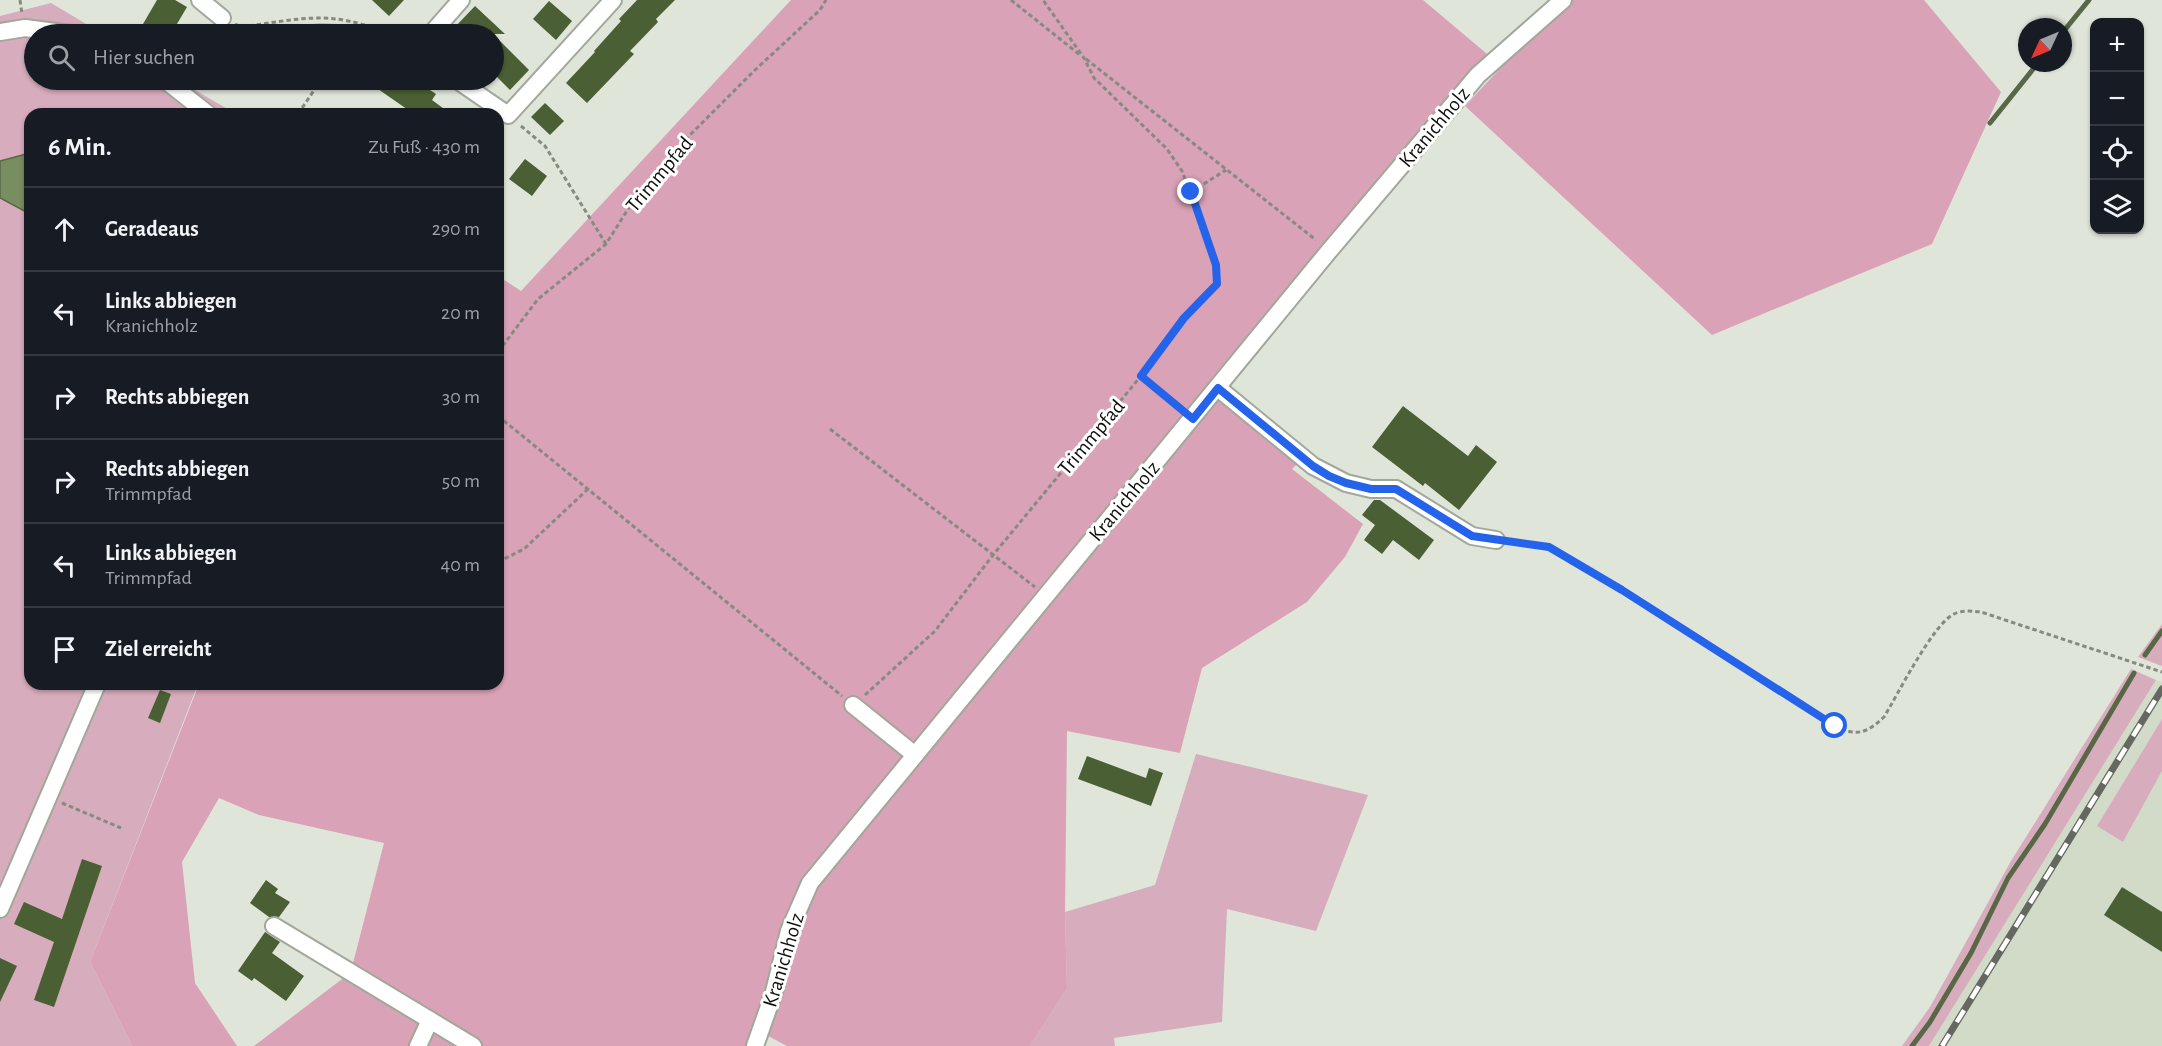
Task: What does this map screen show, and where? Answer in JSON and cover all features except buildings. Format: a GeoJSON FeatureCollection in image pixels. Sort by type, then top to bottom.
{"type":"FeatureCollection","features":[{"type":"Feature","properties":{"kind":"street"},"geometry":{"type":"LineString","coordinates":[[200,0],[222,18]]}},
{"type":"Feature","properties":{"kind":"street"},"geometry":{"type":"LineString","coordinates":[[439,24],[460,0]]}},
{"type":"Feature","properties":{"kind":"street"},"geometry":{"type":"LineString","coordinates":[[504,112],[508,115],[613,0]]}},
{"type":"Feature","properties":{"kind":"street","name":"Kranichholz"},"geometry":{"type":"LineString","coordinates":[[762,1044],[789,931],[810,883],[1329,251],[1479,75],[1563,0]]}},
{"type":"Feature","properties":{"kind":"street"},"geometry":{"type":"LineString","coordinates":[[0,32],[24,28]]}},
{"type":"Feature","properties":{"kind":"street"},"geometry":{"type":"LineString","coordinates":[[178,90],[200,108]]}},
{"type":"Feature","properties":{"kind":"street"},"geometry":{"type":"LineString","coordinates":[[472,90],[498,108]]}},
{"type":"Feature","properties":{"kind":"street"},"geometry":{"type":"LineString","coordinates":[[1218,388],[1313,466],[1329,476],[1371,489],[1396,489],[1472,536],[1496,540]]}},
{"type":"Feature","properties":{"kind":"street"},"geometry":{"type":"LineString","coordinates":[[0,909],[94,690]]}},
{"type":"Feature","properties":{"kind":"street"},"geometry":{"type":"LineString","coordinates":[[853,705],[915,755]]}},
{"type":"Feature","properties":{"kind":"street"},"geometry":{"type":"LineString","coordinates":[[274,926],[473,1046]]}},
{"type":"Feature","properties":{"kind":"street"},"geometry":{"type":"LineString","coordinates":[[418,1046],[430,1020]]}},
{"type":"Feature","properties":{"kind":"path","name":"Trimmpfad"},"geometry":{"type":"LineString","coordinates":[[504,344],[538,299],[606,243],[630,206],[680,145],[755,70],[820,10],[826,0]]}},
{"type":"Feature","properties":{"kind":"path"},"geometry":{"type":"LineString","coordinates":[[1011,0],[1329,251]]}},
{"type":"Feature","properties":{"kind":"path","name":"Trimmpfad"},"geometry":{"type":"LineString","coordinates":[[853,705],[935,631],[993,555],[1141,376],[1184,318],[1217,284],[1216,265],[1182,171],[1167,149],[1094,78],[1084,58],[1043,0]]}},
{"type":"Feature","properties":{"kind":"path"},"geometry":{"type":"LineString","coordinates":[[265,24],[320,17],[346,19],[365,24]]}},
{"type":"Feature","properties":{"kind":"path"},"geometry":{"type":"LineString","coordinates":[[222,18],[235,24]]}},
{"type":"Feature","properties":{"kind":"path"},"geometry":{"type":"LineString","coordinates":[[302,108],[314,90]]}},
{"type":"Feature","properties":{"kind":"path"},"geometry":{"type":"LineString","coordinates":[[508,115],[545,146],[606,243]]}},
{"type":"Feature","properties":{"kind":"path"},"geometry":{"type":"LineString","coordinates":[[1191,192],[1226,170]]}},
{"type":"Feature","properties":{"kind":"path"},"geometry":{"type":"LineString","coordinates":[[1141,376],[1193,419]]}},
{"type":"Feature","properties":{"kind":"path"},"geometry":{"type":"LineString","coordinates":[[504,421],[853,705]]}},
{"type":"Feature","properties":{"kind":"path"},"geometry":{"type":"LineString","coordinates":[[830,429],[1046,596]]}},
{"type":"Feature","properties":{"kind":"path"},"geometry":{"type":"LineString","coordinates":[[504,559],[524,549],[588,489]]}},
{"type":"Feature","properties":{"kind":"path"},"geometry":{"type":"LineString","coordinates":[[1496,540],[1549,547],[1622,590],[1835,726],[1853,733],[1863,732],[1884,717],[1938,627],[1955,613],[1981,612],[2162,672]]}},
{"type":"Feature","properties":{"kind":"path"},"geometry":{"type":"LineString","coordinates":[[48,797],[121,828]]}},
{"type":"Feature","properties":{"kind":"shaded area"},"geometry":{"type":"Polygon","coordinates":[[[791,0],[1423,0],[1493,59],[1210,391],[1299,462],[1292,469],[1363,524],[1345,557],[1307,602],[1202,668],[1180,753],[1067,731],[1065,912],[1067,989],[1030,1046],[787,1046],[755,1029],[749,1046],[420,1046],[432,1020],[351,971],[384,843],[259,815],[219,798],[182,862],[195,983],[237,1046],[132,1046],[90,962],[197,690],[504,690],[504,280],[521,291],[791,0]]]}},
{"type":"Feature","properties":{"kind":"shaded area"},"geometry":{"type":"Polygon","coordinates":[[[1568,0],[1924,0],[2001,92],[1932,244],[1712,335],[1465,106],[1549,16],[1568,0]]]}},
{"type":"Feature","properties":{"kind":"shaded area"},"geometry":{"type":"Polygon","coordinates":[[[51,3],[86,24],[24,24],[24,90],[195,90],[226,108],[24,108],[24,690],[196,690],[90,962],[132,1046],[0,1046],[0,16],[51,3]]]}},
{"type":"Feature","properties":{"kind":"shaded area"},"geometry":{"type":"Polygon","coordinates":[[[24,155],[24,211],[0,198],[0,161],[24,155]]]}},
{"type":"Feature","properties":{"kind":"shaded area"},"geometry":{"type":"Polygon","coordinates":[[[2162,624],[2162,666],[2138,657],[2162,624]]]}},
{"type":"Feature","properties":{"kind":"shaded area"},"geometry":{"type":"Polygon","coordinates":[[[2131,669],[2156,680],[1929,1046],[1902,1046],[1930,1007],[2011,861],[2131,669]]]}},
{"type":"Feature","properties":{"kind":"shaded area"},"geometry":{"type":"Polygon","coordinates":[[[2156,680],[2162,682],[2162,719],[2097,826],[2123,842],[2162,771],[2162,1046],[1929,1046],[2156,680]]]}},
{"type":"Feature","properties":{"kind":"shaded area"},"geometry":{"type":"Polygon","coordinates":[[[2162,719],[2162,771],[2123,842],[2097,826],[2162,719]]]}},
{"type":"Feature","properties":{"kind":"shaded area"},"geometry":{"type":"Polygon","coordinates":[[[1196,754],[1368,795],[1316,931],[1227,909],[1222,1022],[1114,1038],[1115,1046],[1030,1046],[1067,989],[1065,912],[1155,885],[1196,754]]]}},
{"type":"Feature","properties":{"kind":"shaded area"},"geometry":{"type":"Polygon","coordinates":[[[350,973],[428,1021],[416,1046],[254,1046],[350,973]]]}},
{"type":"Feature","properties":{"kind":"waterway"},"geometry":{"type":"LineString","coordinates":[[2072,21],[2089,0]]}},
{"type":"Feature","properties":{"kind":"waterway"},"geometry":{"type":"LineString","coordinates":[[1990,123],[2031,72]]}},
{"type":"Feature","properties":{"kind":"waterway"},"geometry":{"type":"LineString","coordinates":[[2145,655],[2162,631]]}},
{"type":"Feature","properties":{"kind":"waterway"},"geometry":{"type":"LineString","coordinates":[[1912,1046],[1930,1022],[1971,953],[2008,878],[2045,824],[2134,673]]}},
{"type":"Feature","properties":{"kind":"railway"},"geometry":{"type":"LineString","coordinates":[[1942,1046],[2162,689]]}},
{"type":"Feature","properties":{"kind":"route"},"geometry":{"type":"LineString","coordinates":[[1191,192],[1216,265],[1217,284],[1184,318],[1141,376],[1193,419],[1218,388],[1313,466],[1329,476],[1371,489],[1396,489],[1472,536],[1549,547],[1622,590],[1835,726]]}}]}
